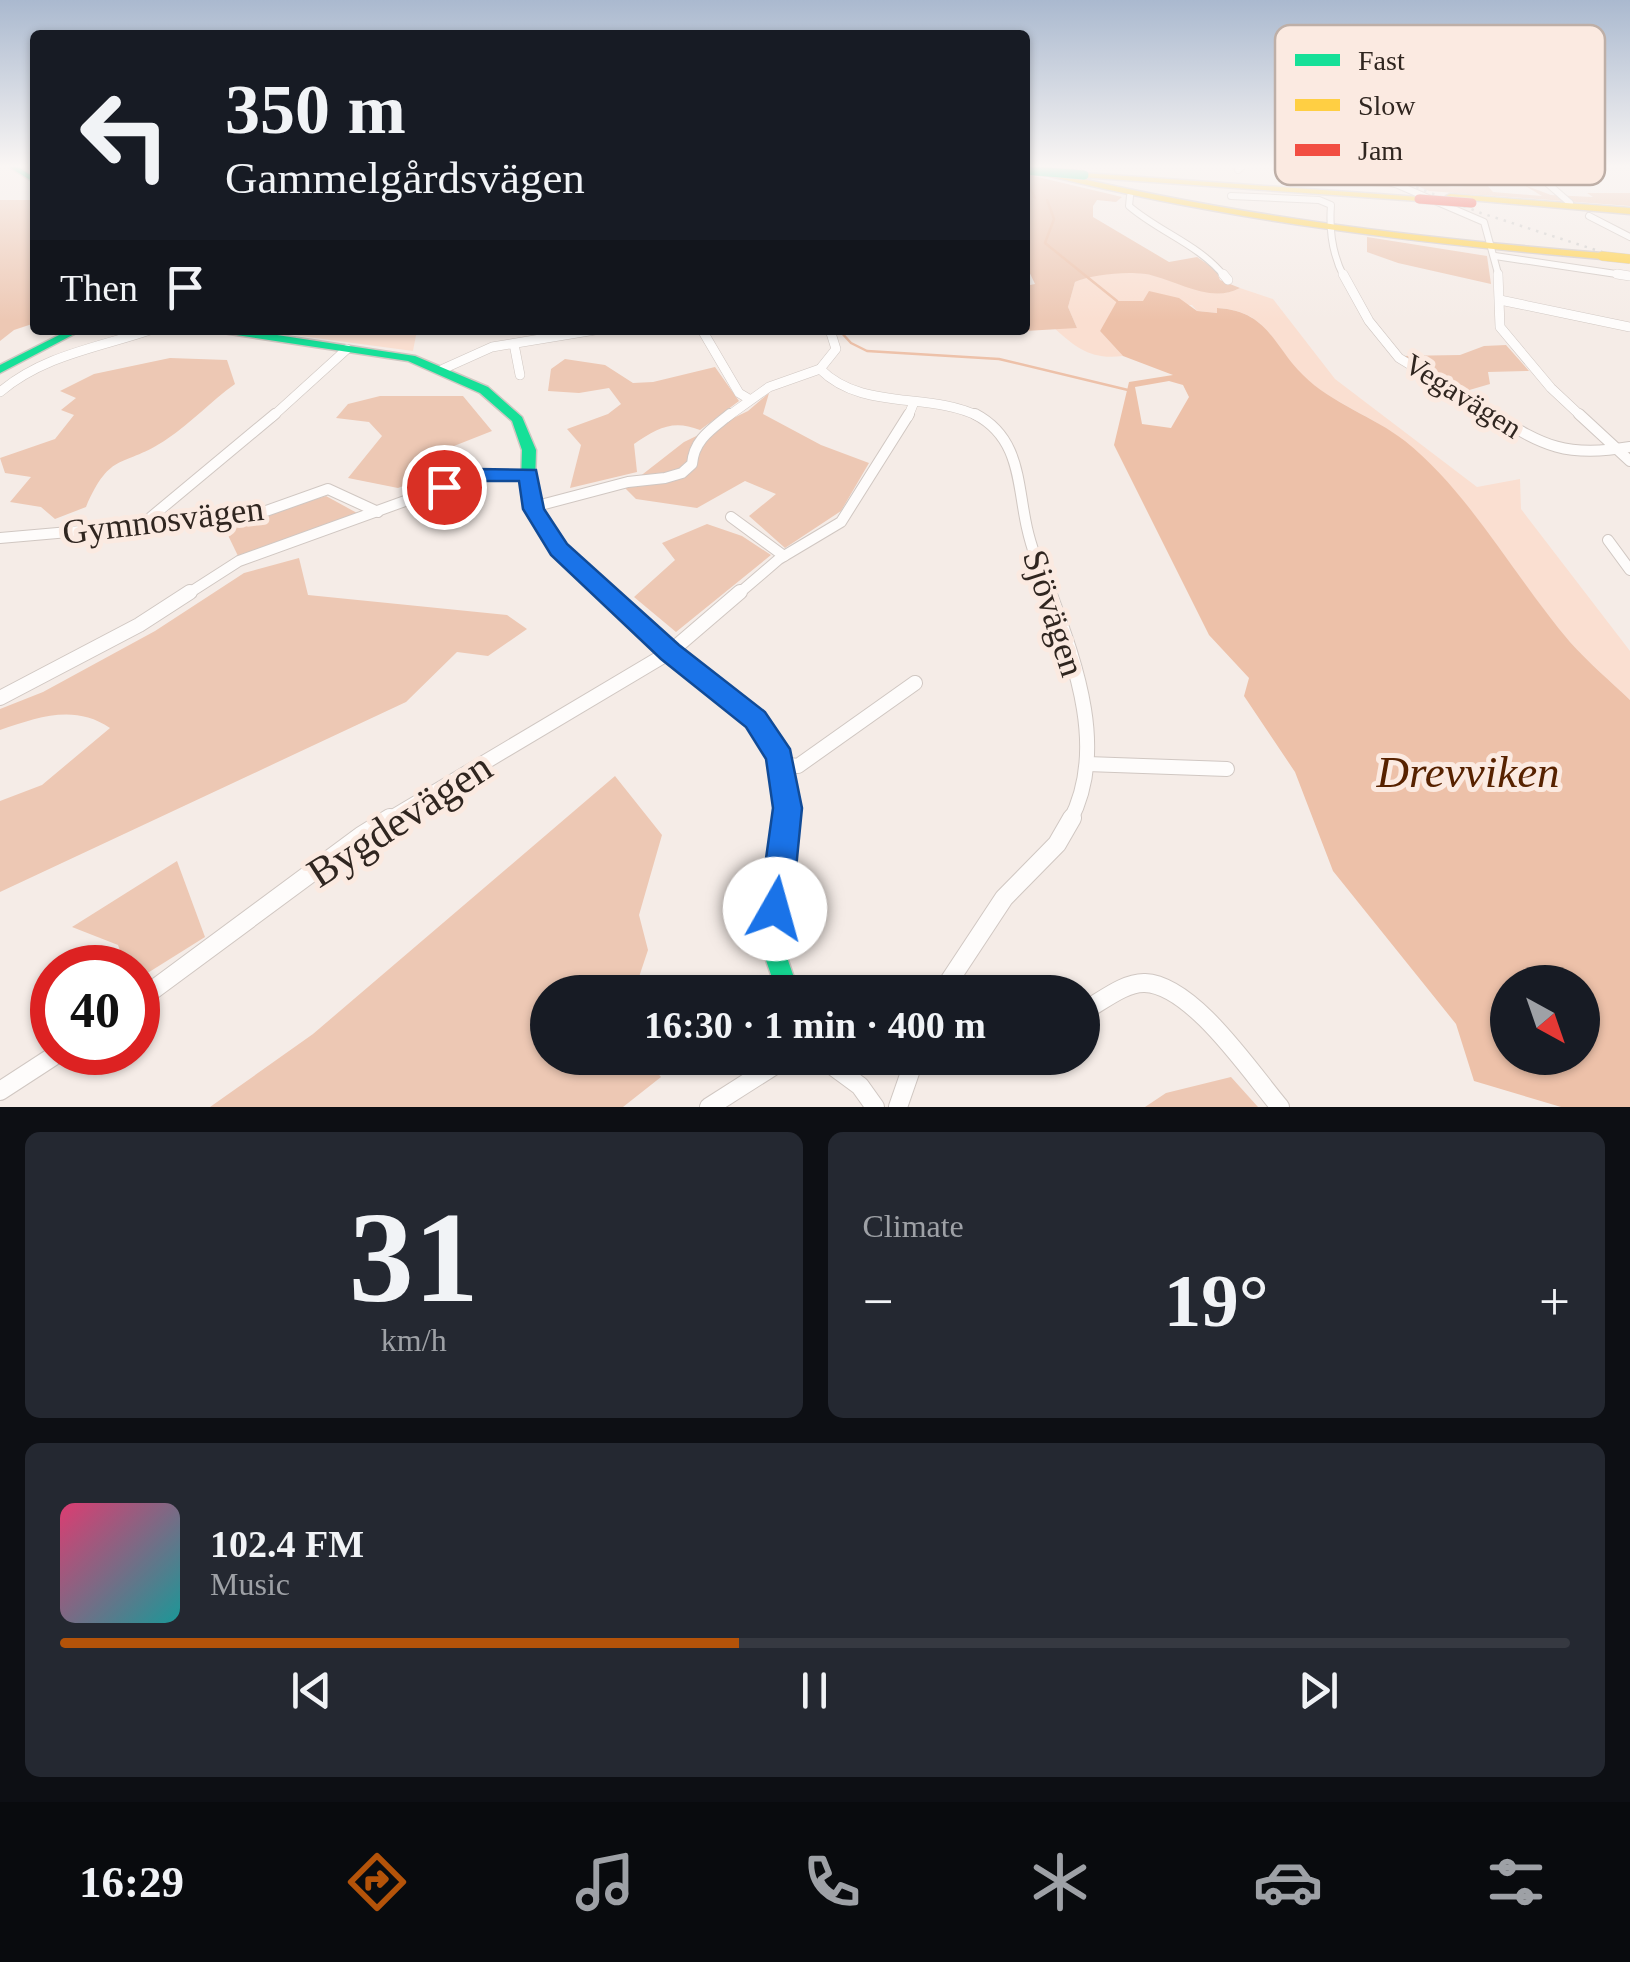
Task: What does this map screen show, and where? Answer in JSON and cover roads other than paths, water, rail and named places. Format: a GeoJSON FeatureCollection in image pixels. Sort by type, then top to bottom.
{"type":"FeatureCollection","features":[{"type":"Feature","properties":{"kind":"main road"},"geometry":{"type":"LineString","coordinates":[[1259,217],[1494,252],[1630,259]]}},
{"type":"Feature","properties":{"kind":"main road"},"geometry":{"type":"LineString","coordinates":[[0,370],[67,335]]}},
{"type":"Feature","properties":{"kind":"main road"},"geometry":{"type":"LineString","coordinates":[[257,335],[411,358],[484,390],[518,420],[529,450],[534,507],[559,550],[670,652],[755,720],[781,764],[788,808],[771,943],[782,975]]}},
{"type":"Feature","properties":{"kind":"street"},"geometry":{"type":"LineString","coordinates":[[1140,217],[1177,236],[1228,280]]}},
{"type":"Feature","properties":{"kind":"street","name":"Vegavägen"},"geometry":{"type":"LineString","coordinates":[[1331,217],[1330,228],[1344,276],[1383,341],[1399,358],[1544,446],[1600,452],[1630,447]]}},
{"type":"Feature","properties":{"kind":"street"},"geometry":{"type":"LineString","coordinates":[[1478,217],[1484,222],[1494,252],[1500,300],[1498,319],[1507,337],[1551,388],[1630,461]]}},
{"type":"Feature","properties":{"kind":"street"},"geometry":{"type":"LineString","coordinates":[[1590,217],[1630,237]]}},
{"type":"Feature","properties":{"kind":"street"},"geometry":{"type":"LineString","coordinates":[[1494,252],[1630,276]]}},
{"type":"Feature","properties":{"kind":"street"},"geometry":{"type":"LineString","coordinates":[[1500,300],[1630,327]]}},
{"type":"Feature","properties":{"kind":"street"},"geometry":{"type":"LineString","coordinates":[[0,392],[15,378],[52,358],[132,335]]}},
{"type":"Feature","properties":{"kind":"street"},"geometry":{"type":"LineString","coordinates":[[443,369],[492,347],[566,335]]}},
{"type":"Feature","properties":{"kind":"street"},"geometry":{"type":"LineString","coordinates":[[705,335],[739,394],[749,399]]}},
{"type":"Feature","properties":{"kind":"street"},"geometry":{"type":"LineString","coordinates":[[534,507],[682,472],[692,464],[693,448],[698,442],[749,399],[789,375],[820,369],[836,349],[832,335]]}},
{"type":"Feature","properties":{"kind":"street"},"geometry":{"type":"LineString","coordinates":[[514,344],[520,375]]}},
{"type":"Feature","properties":{"kind":"street"},"geometry":{"type":"LineString","coordinates":[[144,523],[236,449],[347,348]]}},
{"type":"Feature","properties":{"kind":"street","name":"Sjövägen"},"geometry":{"type":"LineString","coordinates":[[820,369],[825,378],[852,390],[961,409],[990,422],[1016,463],[1027,532],[1087,714],[1087,783],[1062,836],[1012,888],[953,975]]}},
{"type":"Feature","properties":{"kind":"street","name":"Bygdevägen"},"geometry":{"type":"LineString","coordinates":[[160,985],[361,836],[670,652],[784,556],[842,522],[904,429],[914,402]]}},
{"type":"Feature","properties":{"kind":"street"},"geometry":{"type":"LineString","coordinates":[[0,698],[139,625],[240,561],[477,475],[529,475]]}},
{"type":"Feature","properties":{"kind":"street","name":"Gymnosvägen"},"geometry":{"type":"LineString","coordinates":[[0,538],[252,516],[328,490],[378,512]]}},
{"type":"Feature","properties":{"kind":"street"},"geometry":{"type":"LineString","coordinates":[[730,517],[784,556]]}},
{"type":"Feature","properties":{"kind":"street"},"geometry":{"type":"LineString","coordinates":[[1608,540],[1630,570]]}},
{"type":"Feature","properties":{"kind":"street"},"geometry":{"type":"LineString","coordinates":[[781,764],[798,766],[914,683]]}},
{"type":"Feature","properties":{"kind":"street"},"geometry":{"type":"LineString","coordinates":[[1087,764],[1227,769]]}},
{"type":"Feature","properties":{"kind":"street"},"geometry":{"type":"LineString","coordinates":[[1100,1003],[1142,982],[1170,988],[1195,1010],[1280,1107]]}},
{"type":"Feature","properties":{"kind":"street"},"geometry":{"type":"LineString","coordinates":[[1,1091],[30,1072]]}},
{"type":"Feature","properties":{"kind":"street"},"geometry":{"type":"LineString","coordinates":[[709,1107],[759,1075]]}},
{"type":"Feature","properties":{"kind":"street"},"geometry":{"type":"LineString","coordinates":[[845,1075],[860,1086],[874,1107]]}},
{"type":"Feature","properties":{"kind":"street"},"geometry":{"type":"LineString","coordinates":[[898,1107],[908,1075]]}},
{"type":"Feature","properties":{"kind":"water","name":"Drevviken"},"geometry":{"type":"Polygon","coordinates":[[[1149,291],[1179,298],[1197,311],[1234,311],[1259,323],[1314,385],[1380,424],[1429,462],[1472,511],[1570,642],[1630,700],[1630,1107],[1561,1107],[1474,1081],[1456,1024],[1333,871],[1295,772],[1244,696],[1249,678],[1209,635],[1114,445],[1129,382],[1173,375],[1123,356],[1100,331],[1117,301],[1143,301],[1149,291]],[[1169,381],[1135,387],[1142,424],[1171,428],[1189,397],[1183,385],[1169,381]]]}},
{"type":"Feature","properties":{"kind":"waterway"},"geometry":{"type":"LineString","coordinates":[[1053,217],[1045,243],[1117,301]]}},
{"type":"Feature","properties":{"kind":"waterway"},"geometry":{"type":"LineString","coordinates":[[844,335],[867,351],[999,359],[1128,390]]}},
{"type":"Feature","properties":{"kind":"railway"},"geometry":{"type":"LineString","coordinates":[[1492,217],[1630,261]]}}]}
